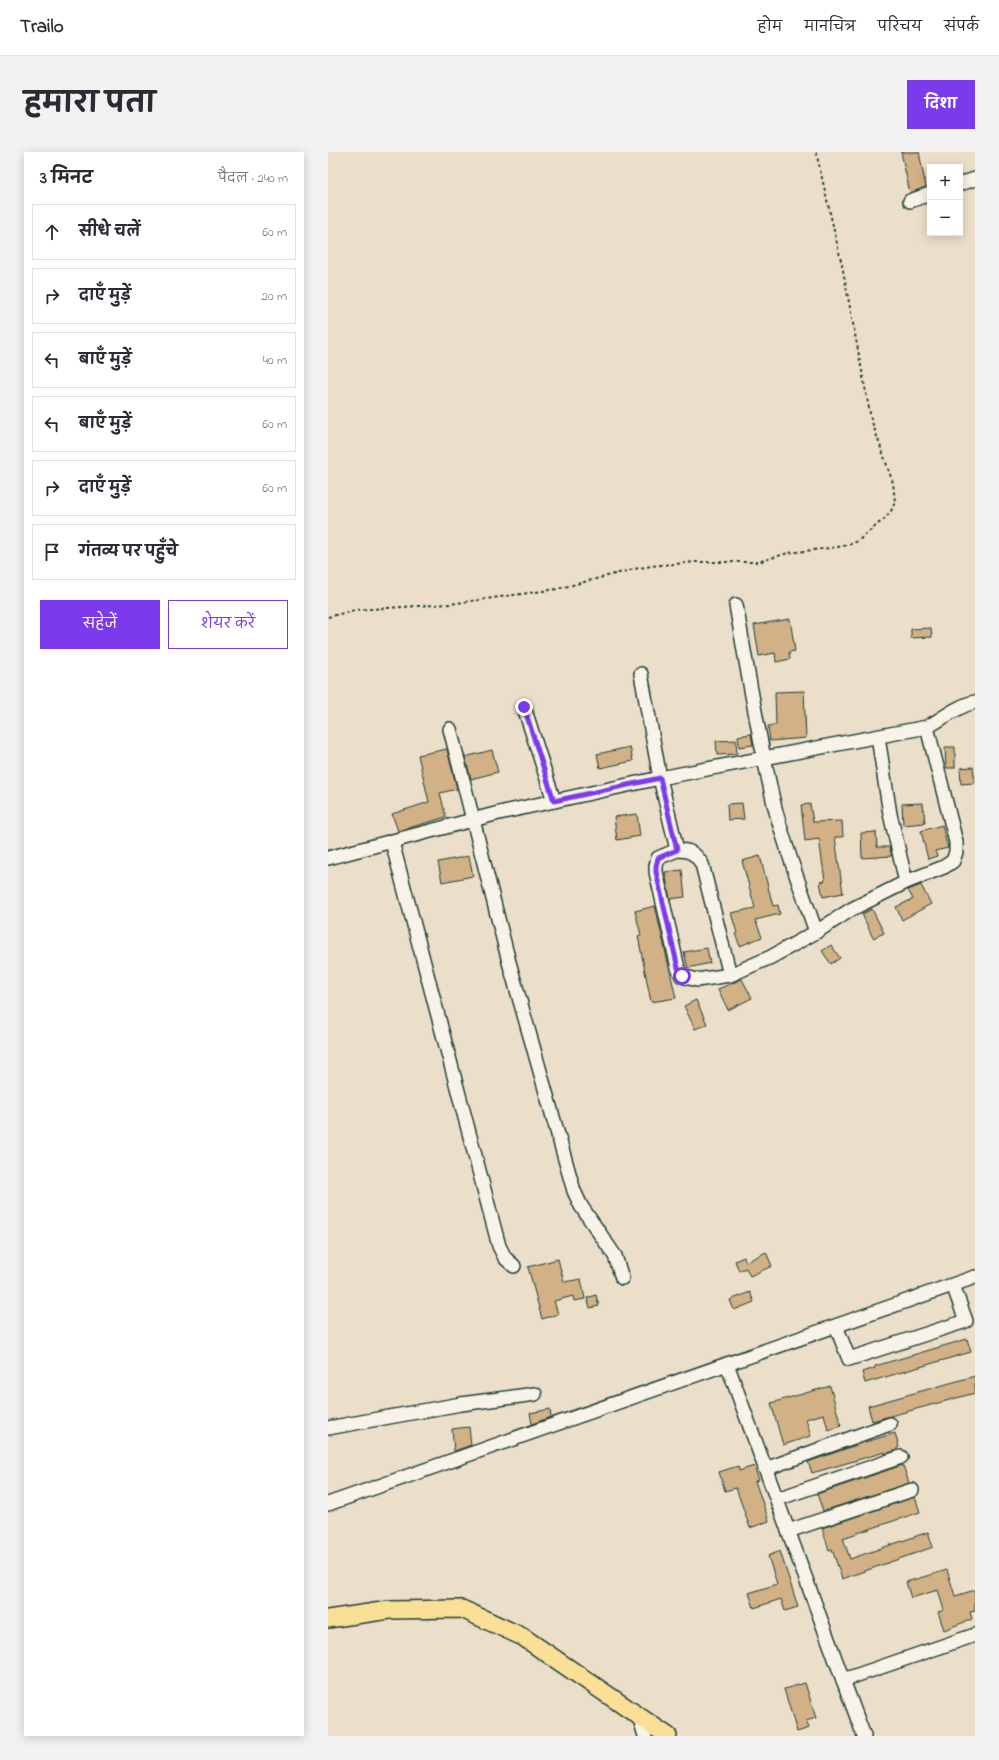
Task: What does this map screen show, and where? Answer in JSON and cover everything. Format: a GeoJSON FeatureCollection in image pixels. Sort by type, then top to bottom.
{"type":"FeatureCollection","features":[{"type":"Feature","properties":{"kind":"main road"},"geometry":{"type":"LineString","coordinates":[[328,1620],[389,1610],[462,1608],[523,1637],[668,1736]]}},
{"type":"Feature","properties":{"kind":"street"},"geometry":{"type":"LineString","coordinates":[[963,183],[975,180]]}},
{"type":"Feature","properties":{"kind":"street"},"geometry":{"type":"LineString","coordinates":[[910,201],[927,195]]}},
{"type":"Feature","properties":{"kind":"street"},"geometry":{"type":"LineString","coordinates":[[736,605],[764,759],[784,840],[816,932]]}},
{"type":"Feature","properties":{"kind":"street"},"geometry":{"type":"LineString","coordinates":[[641,674],[660,778],[677,850]]}},
{"type":"Feature","properties":{"kind":"street"},"geometry":{"type":"LineString","coordinates":[[328,858],[499,813],[660,778],[878,738],[927,727],[946,717],[965,704],[975,702]]}},
{"type":"Feature","properties":{"kind":"street"},"geometry":{"type":"LineString","coordinates":[[524,707],[554,801]]}},
{"type":"Feature","properties":{"kind":"street"},"geometry":{"type":"LineString","coordinates":[[730,975],[702,864],[697,856],[687,850],[677,850],[658,858],[656,872],[678,968],[682,976],[697,980],[730,975],[771,957],[816,932],[852,909],[906,882],[944,867],[952,861],[956,852],[956,842],[927,727]]}},
{"type":"Feature","properties":{"kind":"street"},"geometry":{"type":"LineString","coordinates":[[450,729],[509,962],[574,1191],[581,1206],[615,1256],[622,1278]]}},
{"type":"Feature","properties":{"kind":"street"},"geometry":{"type":"LineString","coordinates":[[878,738],[890,814],[906,882]]}},
{"type":"Feature","properties":{"kind":"street"},"geometry":{"type":"LineString","coordinates":[[392,842],[499,1246],[505,1258],[514,1266]]}},
{"type":"Feature","properties":{"kind":"street"},"geometry":{"type":"LineString","coordinates":[[328,1504],[975,1277]]}},
{"type":"Feature","properties":{"kind":"street"},"geometry":{"type":"LineString","coordinates":[[836,1326],[849,1359],[966,1320],[953,1285]]}},
{"type":"Feature","properties":{"kind":"street"},"geometry":{"type":"LineString","coordinates":[[727,1364],[864,1736]]}},
{"type":"Feature","properties":{"kind":"street"},"geometry":{"type":"LineString","coordinates":[[328,1428],[462,1404],[535,1394]]}},
{"type":"Feature","properties":{"kind":"street"},"geometry":{"type":"LineString","coordinates":[[765,1469],[890,1424]]}},
{"type":"Feature","properties":{"kind":"street"},"geometry":{"type":"LineString","coordinates":[[777,1499],[901,1457]]}},
{"type":"Feature","properties":{"kind":"street"},"geometry":{"type":"LineString","coordinates":[[788,1531],[912,1490]]}},
{"type":"Feature","properties":{"kind":"street"},"geometry":{"type":"LineString","coordinates":[[843,1680],[975,1635]]}},
{"type":"Feature","properties":{"kind":"street"},"geometry":{"type":"LineString","coordinates":[[639,1716],[645,1736]]}},
{"type":"Feature","properties":{"kind":"path"},"geometry":{"type":"LineString","coordinates":[[328,617],[355,610],[450,604],[557,589],[651,566],[696,562],[758,562],[788,553],[848,545],[858,541],[884,519],[891,511],[895,502],[893,483],[871,419],[842,265],[816,152]]}},
{"type":"Feature","properties":{"kind":"building"},"geometry":{"type":"Polygon","coordinates":[[[901,152],[919,152],[926,187],[910,193],[901,152]]]}},
{"type":"Feature","properties":{"kind":"building"},"geometry":{"type":"Polygon","coordinates":[[[790,619],[795,651],[789,652],[790,659],[776,662],[775,653],[759,656],[754,625],[790,619]]]}},
{"type":"Feature","properties":{"kind":"building"},"geometry":{"type":"Polygon","coordinates":[[[931,628],[932,637],[911,638],[911,629],[931,628]]]}},
{"type":"Feature","properties":{"kind":"building"},"geometry":{"type":"Polygon","coordinates":[[[804,691],[806,738],[770,741],[768,726],[776,725],[775,692],[804,691]]]}},
{"type":"Feature","properties":{"kind":"building"},"geometry":{"type":"Polygon","coordinates":[[[751,734],[753,745],[739,747],[738,736],[751,734]]]}},
{"type":"Feature","properties":{"kind":"building"},"geometry":{"type":"Polygon","coordinates":[[[736,740],[737,754],[717,755],[716,741],[736,740]]]}},
{"type":"Feature","properties":{"kind":"building"},"geometry":{"type":"Polygon","coordinates":[[[630,747],[633,761],[600,768],[597,754],[630,747]]]}},
{"type":"Feature","properties":{"kind":"building"},"geometry":{"type":"Polygon","coordinates":[[[945,747],[955,747],[955,768],[946,768],[945,747]]]}},
{"type":"Feature","properties":{"kind":"building"},"geometry":{"type":"Polygon","coordinates":[[[447,749],[457,789],[440,793],[446,817],[398,831],[392,814],[429,802],[418,755],[447,749]]]}},
{"type":"Feature","properties":{"kind":"building"},"geometry":{"type":"Polygon","coordinates":[[[492,750],[498,772],[471,779],[465,757],[492,750]]]}},
{"type":"Feature","properties":{"kind":"building"},"geometry":{"type":"Polygon","coordinates":[[[973,767],[975,783],[961,784],[960,768],[973,767]]]}},
{"type":"Feature","properties":{"kind":"building"},"geometry":{"type":"Polygon","coordinates":[[[742,803],[744,819],[728,820],[727,804],[742,803]]]}},
{"type":"Feature","properties":{"kind":"building"},"geometry":{"type":"Polygon","coordinates":[[[923,803],[925,823],[903,825],[902,804],[923,803]]]}},
{"type":"Feature","properties":{"kind":"building"},"geometry":{"type":"Polygon","coordinates":[[[810,804],[813,822],[842,821],[843,837],[835,837],[843,893],[823,897],[820,882],[825,881],[819,839],[805,841],[801,805],[810,804]]]}},
{"type":"Feature","properties":{"kind":"building"},"geometry":{"type":"Polygon","coordinates":[[[637,814],[640,836],[617,840],[614,817],[637,814]]]}},
{"type":"Feature","properties":{"kind":"building"},"geometry":{"type":"Polygon","coordinates":[[[942,825],[948,848],[935,851],[937,856],[928,859],[921,831],[942,825]]]}},
{"type":"Feature","properties":{"kind":"building"},"geometry":{"type":"Polygon","coordinates":[[[876,832],[877,847],[889,847],[892,856],[862,858],[861,833],[876,832]]]}},
{"type":"Feature","properties":{"kind":"building"},"geometry":{"type":"Polygon","coordinates":[[[469,856],[473,876],[442,882],[438,862],[469,856]]]}},
{"type":"Feature","properties":{"kind":"building"},"geometry":{"type":"Polygon","coordinates":[[[760,856],[773,906],[778,905],[780,914],[755,920],[762,937],[740,946],[735,934],[737,933],[731,913],[755,908],[742,861],[760,856]]]}},
{"type":"Feature","properties":{"kind":"building"},"geometry":{"type":"Polygon","coordinates":[[[682,870],[685,897],[670,899],[665,872],[682,870]]]}},
{"type":"Feature","properties":{"kind":"building"},"geometry":{"type":"Polygon","coordinates":[[[921,885],[931,904],[902,920],[896,907],[913,899],[908,890],[921,885]]]}},
{"type":"Feature","properties":{"kind":"building"},"geometry":{"type":"Polygon","coordinates":[[[655,906],[676,998],[651,1002],[638,936],[641,935],[635,911],[655,906]]]}},
{"type":"Feature","properties":{"kind":"building"},"geometry":{"type":"Polygon","coordinates":[[[872,909],[884,933],[873,938],[862,914],[872,909]]]}},
{"type":"Feature","properties":{"kind":"building"},"geometry":{"type":"Polygon","coordinates":[[[831,945],[840,958],[831,964],[822,951],[831,945]]]}},
{"type":"Feature","properties":{"kind":"building"},"geometry":{"type":"Polygon","coordinates":[[[707,948],[710,963],[688,968],[684,952],[707,948]]]}},
{"type":"Feature","properties":{"kind":"building"},"geometry":{"type":"Polygon","coordinates":[[[742,979],[752,998],[728,1010],[718,989],[742,979]]]}},
{"type":"Feature","properties":{"kind":"building"},"geometry":{"type":"Polygon","coordinates":[[[696,1000],[707,1024],[695,1029],[684,1006],[696,1000]]]}},
{"type":"Feature","properties":{"kind":"building"},"geometry":{"type":"Polygon","coordinates":[[[766,1252],[772,1266],[750,1276],[746,1268],[739,1271],[735,1261],[744,1257],[746,1262],[766,1252]]]}},
{"type":"Feature","properties":{"kind":"building"},"geometry":{"type":"Polygon","coordinates":[[[558,1259],[564,1282],[581,1279],[585,1299],[574,1301],[573,1296],[554,1301],[558,1314],[542,1319],[528,1267],[558,1259]]]}},
{"type":"Feature","properties":{"kind":"building"},"geometry":{"type":"Polygon","coordinates":[[[750,1292],[754,1302],[734,1310],[730,1300],[750,1292]]]}},
{"type":"Feature","properties":{"kind":"building"},"geometry":{"type":"Polygon","coordinates":[[[596,1295],[599,1306],[590,1308],[587,1298],[596,1295]]]}},
{"type":"Feature","properties":{"kind":"building"},"geometry":{"type":"Polygon","coordinates":[[[967,1339],[971,1352],[865,1383],[862,1372],[875,1368],[875,1366],[967,1339]]]}},
{"type":"Feature","properties":{"kind":"building"},"geometry":{"type":"Polygon","coordinates":[[[975,1376],[975,1393],[872,1421],[868,1406],[975,1376]]]}},
{"type":"Feature","properties":{"kind":"building"},"geometry":{"type":"Polygon","coordinates":[[[830,1386],[841,1426],[828,1430],[824,1414],[806,1419],[811,1436],[783,1445],[771,1403],[830,1386]]]}},
{"type":"Feature","properties":{"kind":"building"},"geometry":{"type":"Polygon","coordinates":[[[550,1409],[551,1417],[532,1424],[530,1413],[550,1409]]]}},
{"type":"Feature","properties":{"kind":"building"},"geometry":{"type":"Polygon","coordinates":[[[469,1427],[471,1445],[454,1451],[452,1429],[469,1427]]]}},
{"type":"Feature","properties":{"kind":"building"},"geometry":{"type":"Polygon","coordinates":[[[895,1433],[899,1447],[897,1450],[885,1454],[885,1452],[812,1473],[808,1462],[895,1433]]]}},
{"type":"Feature","properties":{"kind":"building"},"geometry":{"type":"Polygon","coordinates":[[[903,1465],[909,1483],[823,1511],[817,1494],[903,1465]]]}},
{"type":"Feature","properties":{"kind":"building"},"geometry":{"type":"Polygon","coordinates":[[[738,1466],[739,1471],[754,1466],[759,1480],[755,1481],[769,1521],[750,1528],[736,1488],[725,1491],[719,1472],[738,1466]]]}},
{"type":"Feature","properties":{"kind":"building"},"geometry":{"type":"Polygon","coordinates":[[[915,1497],[920,1512],[843,1538],[850,1559],[928,1532],[933,1547],[842,1579],[832,1549],[829,1550],[822,1528],[915,1497]]]}},
{"type":"Feature","properties":{"kind":"building"},"geometry":{"type":"Polygon","coordinates":[[[780,1551],[798,1607],[785,1611],[781,1599],[754,1608],[749,1593],[777,1584],[768,1556],[780,1551]]]}},
{"type":"Feature","properties":{"kind":"building"},"geometry":{"type":"Polygon","coordinates":[[[947,1570],[955,1596],[975,1590],[975,1611],[970,1612],[972,1619],[944,1630],[938,1612],[944,1610],[938,1590],[911,1598],[906,1582],[947,1570]]]}},
{"type":"Feature","properties":{"kind":"building"},"geometry":{"type":"Polygon","coordinates":[[[805,1683],[816,1718],[806,1721],[809,1728],[797,1732],[784,1689],[805,1683]]]}},
{"type":"Feature","properties":{"kind":"route"},"geometry":{"type":"LineString","coordinates":[[524,707],[554,801],[660,778],[677,850],[658,858],[656,872],[678,968],[682,976]]}}]}
